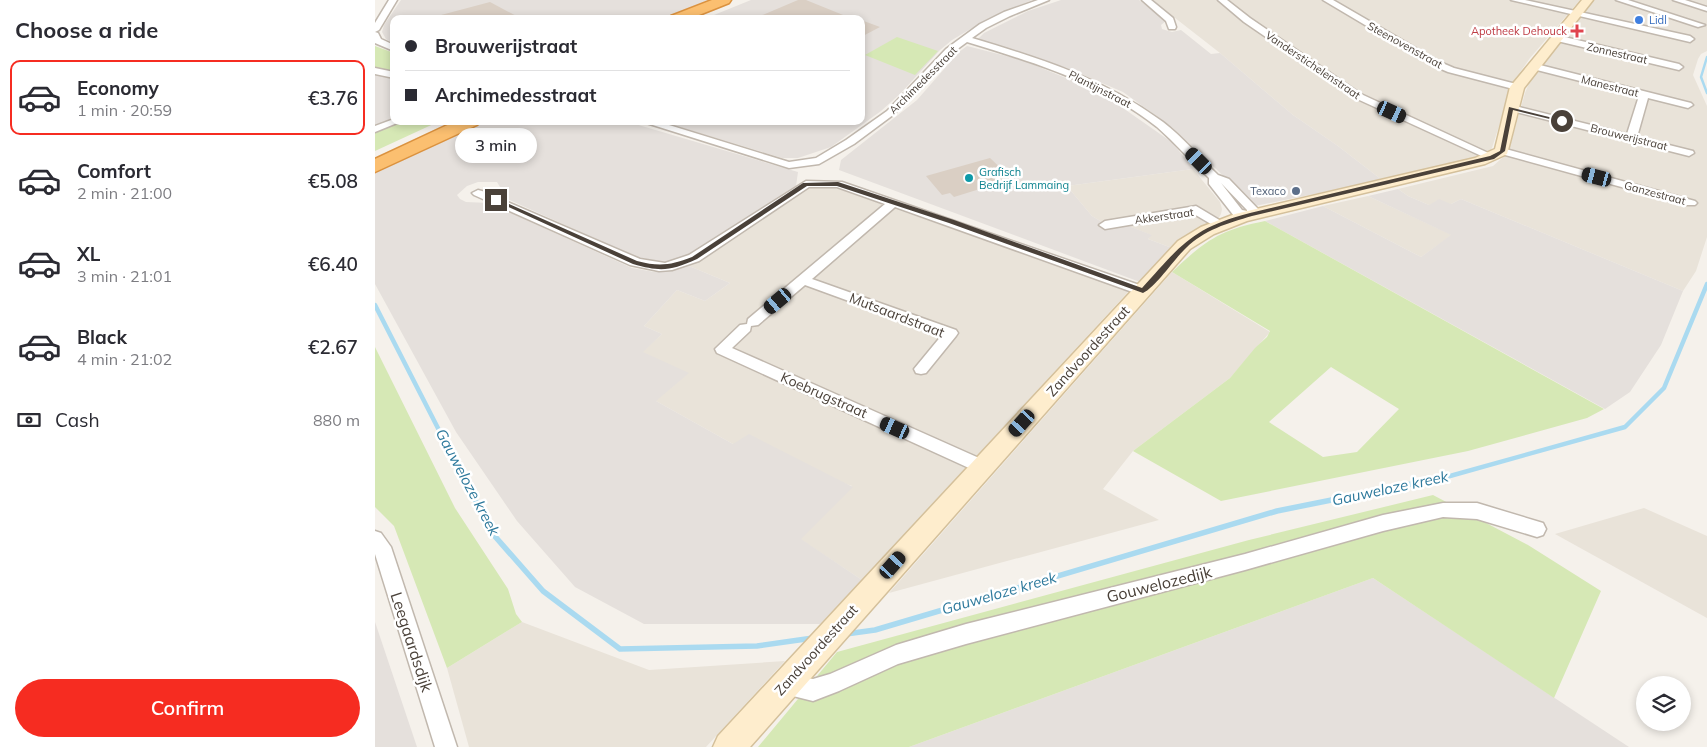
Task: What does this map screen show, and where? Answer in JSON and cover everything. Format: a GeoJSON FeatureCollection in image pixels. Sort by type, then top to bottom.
{"type":"FeatureCollection","features":[{"type":"Feature","properties":{"kind":"highway"},"geometry":{"type":"LineString","coordinates":[[688,15],[729,2]]}},
{"type":"Feature","properties":{"kind":"highway"},"geometry":{"type":"LineString","coordinates":[[703,15],[729,2]]}},
{"type":"Feature","properties":{"kind":"highway"},"geometry":{"type":"LineString","coordinates":[[375,156],[441,125]]}},
{"type":"Feature","properties":{"kind":"highway"},"geometry":{"type":"LineString","coordinates":[[375,166],[462,125]]}},
{"type":"Feature","properties":{"kind":"main road"},"geometry":{"type":"LineString","coordinates":[[1497,154],[1517,86],[1588,0]]}},
{"type":"Feature","properties":{"kind":"main road","name":"Zandvoordestraat"},"geometry":{"type":"LineString","coordinates":[[729,747],[1184,245],[1202,232],[1220,224],[1250,215],[1497,154]]}},
{"type":"Feature","properties":{"kind":"street"},"geometry":{"type":"LineString","coordinates":[[375,30],[378,20],[393,0]]}},
{"type":"Feature","properties":{"kind":"street","name":"Archimedesstraat"},"geometry":{"type":"LineString","coordinates":[[804,164],[819,161],[832,154],[890,114],[949,51],[983,26],[1007,14],[1045,0]]}},
{"type":"Feature","properties":{"kind":"street"},"geometry":{"type":"LineString","coordinates":[[1146,0],[1170,20],[1172,27]]}},
{"type":"Feature","properties":{"kind":"street","name":"Vanderstichelenstraat"},"geometry":{"type":"LineString","coordinates":[[1222,0],[1247,20],[1359,96],[1497,154]]}},
{"type":"Feature","properties":{"kind":"street","name":"Steenovenstraat"},"geometry":{"type":"LineString","coordinates":[[1327,0],[1437,64],[1451,70],[1517,86]]}},
{"type":"Feature","properties":{"kind":"street"},"geometry":{"type":"LineString","coordinates":[[1515,0],[1690,39]]}},
{"type":"Feature","properties":{"kind":"street"},"geometry":{"type":"LineString","coordinates":[[1620,0],[1701,25]]}},
{"type":"Feature","properties":{"kind":"street"},"geometry":{"type":"LineString","coordinates":[[1677,0],[1707,9]]}},
{"type":"Feature","properties":{"kind":"street"},"geometry":{"type":"LineString","coordinates":[[375,36],[377,41],[390,46]]}},
{"type":"Feature","properties":{"kind":"street","name":"Plantijnstraat"},"geometry":{"type":"LineString","coordinates":[[966,38],[1047,64],[1108,91],[1160,125],[1214,177],[1215,184],[1237,213],[1250,215]]}},
{"type":"Feature","properties":{"kind":"street","name":"Zonnestraat"},"geometry":{"type":"LineString","coordinates":[[1556,38],[1679,67]]}},
{"type":"Feature","properties":{"kind":"street","name":"Manestraat"},"geometry":{"type":"LineString","coordinates":[[1532,66],[1688,105]]}},
{"type":"Feature","properties":{"kind":"street"},"geometry":{"type":"LineString","coordinates":[[375,71],[390,74]]}},
{"type":"Feature","properties":{"kind":"street"},"geometry":{"type":"LineString","coordinates":[[1631,138],[1644,94]]}},
{"type":"Feature","properties":{"kind":"street","name":"Brouwerijstraat"},"geometry":{"type":"LineString","coordinates":[[1511,108],[1689,153]]}},
{"type":"Feature","properties":{"kind":"street"},"geometry":{"type":"LineString","coordinates":[[375,130],[390,124]]}},
{"type":"Feature","properties":{"kind":"street"},"geometry":{"type":"LineString","coordinates":[[658,125],[789,165],[804,164],[805,184]]}},
{"type":"Feature","properties":{"kind":"street","name":"Ganzestraat"},"geometry":{"type":"LineString","coordinates":[[1497,154],[1691,203]]}},
{"type":"Feature","properties":{"kind":"street"},"geometry":{"type":"LineString","coordinates":[[478,192],[635,262],[655,268],[677,265],[695,258],[805,184],[838,184],[1143,291]]}},
{"type":"Feature","properties":{"kind":"street","name":"Koebrugstraat"},"geometry":{"type":"LineString","coordinates":[[893,203],[722,349],[982,467]]}},
{"type":"Feature","properties":{"kind":"street","name":"Akkerstraat"},"geometry":{"type":"LineString","coordinates":[[1105,225],[1196,210],[1220,224]]}},
{"type":"Feature","properties":{"kind":"street","name":"Mutsaardstraat"},"geometry":{"type":"LineString","coordinates":[[803,280],[951,333],[921,368]]}},
{"type":"Feature","properties":{"kind":"street","name":"Gouwelozedijk"},"geometry":{"type":"LineString","coordinates":[[792,676],[813,690],[832,684],[896,655],[965,634],[1245,562],[1383,523],[1443,510],[1477,512],[1537,529]]}},
{"type":"Feature","properties":{"kind":"street","name":"Leegaardsdijk"},"geometry":{"type":"LineString","coordinates":[[375,539],[382,547],[446,747]]}},
{"type":"Feature","properties":{"kind":"shaded area"},"geometry":{"type":"Polygon","coordinates":[[[401,0],[716,0],[678,15],[391,15],[401,0]]]}},
{"type":"Feature","properties":{"kind":"shaded area"},"geometry":{"type":"Polygon","coordinates":[[[751,0],[1032,0],[987,19],[952,40],[940,50],[901,93],[865,123],[865,15],[714,15],[751,0]]]}},
{"type":"Feature","properties":{"kind":"shaded area"},"geometry":{"type":"Polygon","coordinates":[[[1061,0],[1139,0],[1166,21],[1161,25],[1162,29],[1172,32],[1181,30],[1211,54],[1220,53],[1293,115],[1338,146],[1382,180],[1255,206],[1173,128],[1123,92],[1067,68],[978,39],[984,33],[1028,11],[1061,0]]]}},
{"type":"Feature","properties":{"kind":"shaded area"},"geometry":{"type":"Polygon","coordinates":[[[1152,0],[1580,0],[1530,58],[1513,82],[1491,151],[1477,158],[1382,180],[1338,146],[1293,115],[1220,53],[1152,0]]]}},
{"type":"Feature","properties":{"kind":"shaded area"},"geometry":{"type":"Polygon","coordinates":[[[1594,0],[1707,0],[1707,51],[1701,54],[1698,59],[1693,75],[1707,106],[1707,237],[1696,271],[1683,291],[1461,199],[1451,204],[1429,205],[1408,196],[1398,189],[1493,166],[1508,153],[1530,81],[1594,0]]]}},
{"type":"Feature","properties":{"kind":"shaded area"},"geometry":{"type":"Polygon","coordinates":[[[390,16],[390,42],[382,32],[390,16]]]}},
{"type":"Feature","properties":{"kind":"shaded area"},"geometry":{"type":"Polygon","coordinates":[[[967,46],[1022,60],[1100,92],[1173,143],[1193,169],[1067,186],[1092,216],[1102,222],[1126,225],[1152,235],[1148,239],[1172,248],[1140,282],[839,170],[841,160],[917,100],[959,52],[967,46]]]}},
{"type":"Feature","properties":{"kind":"shaded area"},"geometry":{"type":"Polygon","coordinates":[[[375,73],[390,76],[390,122],[375,128],[375,73]]]}},
{"type":"Feature","properties":{"kind":"shaded area"},"geometry":{"type":"Polygon","coordinates":[[[473,125],[639,125],[798,172],[796,186],[692,256],[671,262],[659,263],[638,258],[501,196],[498,193],[500,187],[497,182],[478,182],[467,186],[457,195],[466,202],[489,203],[632,268],[654,272],[689,266],[730,283],[705,301],[677,290],[644,326],[662,334],[643,352],[689,373],[656,401],[733,444],[749,434],[853,487],[801,539],[862,580],[820,624],[644,624],[575,587],[517,521],[456,432],[375,284],[375,172],[473,125]]]}},
{"type":"Feature","properties":{"kind":"shaded area"},"geometry":{"type":"Polygon","coordinates":[[[673,125],[862,125],[831,147],[798,158],[782,158],[673,125]]]}},
{"type":"Feature","properties":{"kind":"shaded area"},"geometry":{"type":"Polygon","coordinates":[[[1193,169],[1220,202],[1221,214],[1218,219],[1195,230],[1172,248],[1148,239],[1151,235],[1126,225],[1102,222],[1092,216],[1067,186],[1193,169]]]}},
{"type":"Feature","properties":{"kind":"shaded area"},"geometry":{"type":"Polygon","coordinates":[[[822,186],[833,187],[1129,291],[862,580],[800,539],[852,486],[733,444],[656,401],[642,352],[662,334],[644,326],[677,290],[705,301],[730,283],[689,266],[801,192],[822,186]]]}},
{"type":"Feature","properties":{"kind":"shaded area"},"geometry":{"type":"Polygon","coordinates":[[[1398,189],[1408,196],[1429,205],[1439,199],[1451,204],[1461,199],[1683,291],[1661,345],[1630,392],[1605,409],[1265,221],[1323,206],[1421,257],[1451,235],[1368,196],[1398,189]]]}},
{"type":"Feature","properties":{"kind":"shaded area"},"geometry":{"type":"Polygon","coordinates":[[[1368,196],[1452,235],[1421,257],[1323,206],[1368,196]]]}},
{"type":"Feature","properties":{"kind":"shaded area"},"geometry":{"type":"Polygon","coordinates":[[[1172,272],[1270,332],[1230,378],[1133,451],[1103,489],[1159,520],[889,593],[1172,272]]]}},
{"type":"Feature","properties":{"kind":"shaded area"},"geometry":{"type":"Polygon","coordinates":[[[1644,508],[1707,536],[1707,618],[1555,534],[1644,508]]]}},
{"type":"Feature","properties":{"kind":"shaded area"},"geometry":{"type":"Polygon","coordinates":[[[1373,578],[1629,747],[909,747],[1373,578]]]}},
{"type":"Feature","properties":{"kind":"shaded area"},"geometry":{"type":"Polygon","coordinates":[[[375,622],[417,747],[375,747],[375,622]]]}},
{"type":"Feature","properties":{"kind":"shaded area"},"geometry":{"type":"Polygon","coordinates":[[[522,622],[649,670],[785,661],[706,747],[469,747],[447,668],[522,622]]]}},
{"type":"Feature","properties":{"kind":"green space"},"geometry":{"type":"Polygon","coordinates":[[[897,37],[938,51],[915,75],[865,55],[897,37]]]}},
{"type":"Feature","properties":{"kind":"green space"},"geometry":{"type":"Polygon","coordinates":[[[375,46],[390,52],[390,72],[375,69],[375,46]]]}},
{"type":"Feature","properties":{"kind":"green space"},"geometry":{"type":"Polygon","coordinates":[[[391,125],[431,125],[375,151],[375,131],[391,125]]]}},
{"type":"Feature","properties":{"kind":"green space"},"geometry":{"type":"Polygon","coordinates":[[[1265,221],[1604,409],[1587,418],[1468,451],[1221,501],[1133,451],[1230,378],[1255,348],[1267,337],[1270,331],[1172,272],[1194,252],[1214,238],[1236,228],[1265,221]],[[1331,367],[1269,422],[1323,457],[1357,452],[1399,409],[1331,367]]]}},
{"type":"Feature","properties":{"kind":"green space"},"geometry":{"type":"Polygon","coordinates":[[[375,347],[455,508],[508,589],[516,614],[522,622],[447,668],[394,526],[375,507],[375,347]]]}},
{"type":"Feature","properties":{"kind":"green space"},"geometry":{"type":"Polygon","coordinates":[[[1433,495],[1528,545],[1601,591],[1554,698],[1373,578],[909,747],[758,747],[837,652],[1249,540],[1433,495]]]}},
{"type":"Feature","properties":{"kind":"building"},"geometry":{"type":"Polygon","coordinates":[[[798,0],[806,0],[843,15],[762,15],[798,0]]]}},
{"type":"Feature","properties":{"kind":"building"},"geometry":{"type":"Polygon","coordinates":[[[490,2],[514,15],[441,15],[490,2]]]}},
{"type":"Feature","properties":{"kind":"building"},"geometry":{"type":"Polygon","coordinates":[[[865,21],[880,27],[865,35],[865,21]]]}},
{"type":"Feature","properties":{"kind":"building","name":"Grafisch Bedrijf Lammaing"},"geometry":{"type":"Polygon","coordinates":[[[990,158],[1012,179],[954,197],[950,193],[942,195],[926,176],[990,158]]]}},
{"type":"Feature","properties":{"kind":"waterway","name":"Gauweloze kreek"},"geometry":{"type":"LineString","coordinates":[[1707,57],[1701,77],[1707,93]]}},
{"type":"Feature","properties":{"kind":"waterway","name":"Gauweloze kreek"},"geometry":{"type":"LineString","coordinates":[[1425,481],[1450,476],[1625,427],[1664,388],[1707,284]]}},
{"type":"Feature","properties":{"kind":"waterway","name":"Gauweloze kreek"},"geometry":{"type":"LineString","coordinates":[[375,305],[465,481]]}},
{"type":"Feature","properties":{"kind":"waterway","name":"Gauweloze kreek"},"geometry":{"type":"LineString","coordinates":[[465,480],[492,533],[543,591],[620,649],[757,646],[813,638]]}},
{"type":"Feature","properties":{"kind":"waterway","name":"Gauweloze kreek"},"geometry":{"type":"LineString","coordinates":[[846,634],[875,630],[1277,511],[1431,480]]}},
{"type":"Feature","properties":{"kind":"place","name":"Lidl"},"geometry":{"type":"Point","coordinates":[1639,20]}},
{"type":"Feature","properties":{"kind":"place","name":"Apotheek Dehouck"},"geometry":{"type":"Point","coordinates":[1577,31]}},
{"type":"Feature","properties":{"kind":"place","name":"Grafisch Bedrijf Lammaing"},"geometry":{"type":"Point","coordinates":[969,178]}},
{"type":"Feature","properties":{"kind":"place","name":"Texaco"},"geometry":{"type":"Point","coordinates":[1296,191]}},
{"type":"Feature","properties":{"kind":"route"},"geometry":{"type":"LineString","coordinates":[[496,200],[635,262],[655,268],[677,265],[695,258],[805,184],[838,184],[951,222],[1143,291],[1184,245],[1202,232],[1220,224],[1250,215],[1492,158],[1502,151],[1511,108],[1562,121]]}}]}
